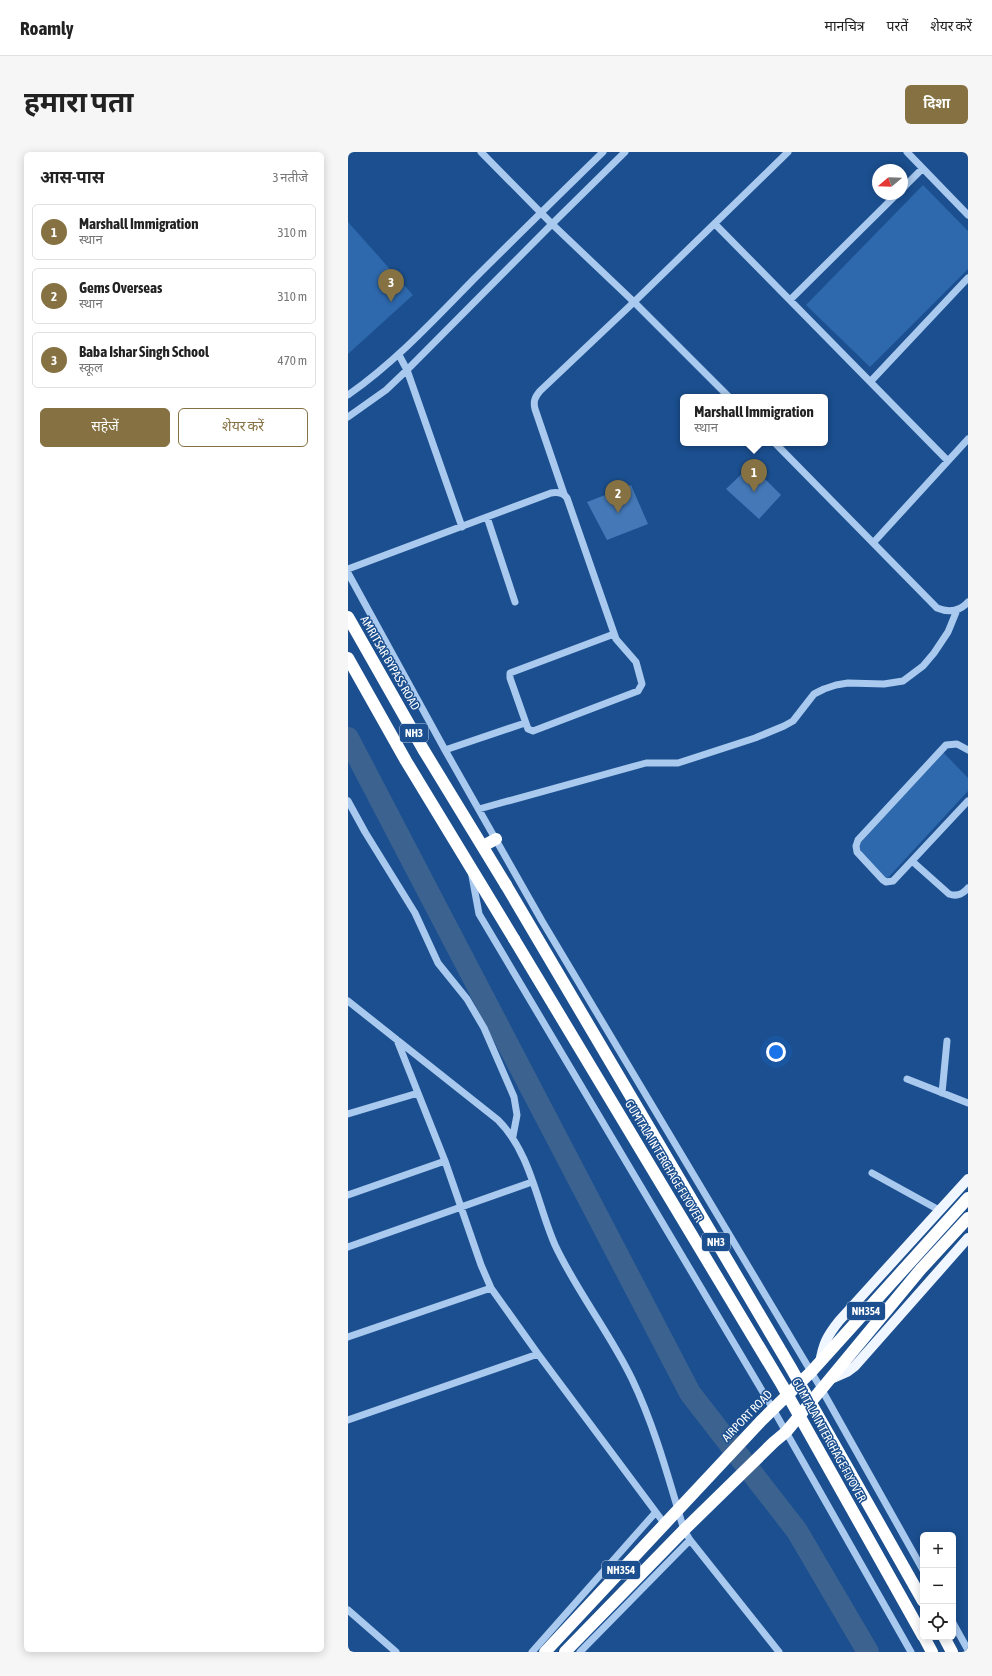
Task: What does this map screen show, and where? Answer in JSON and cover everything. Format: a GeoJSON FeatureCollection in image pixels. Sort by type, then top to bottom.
{"type":"FeatureCollection","features":[{"type":"Feature","properties":{"kind":"highway","name":"AMRITSAR BYPASS ROAD"},"geometry":{"type":"LineString","coordinates":[[348,617],[423,749],[483,846]]}},
{"type":"Feature","properties":{"kind":"highway","name":"NH3"},"geometry":{"type":"LineString","coordinates":[[348,658],[406,761],[471,869]]}},
{"type":"Feature","properties":{"kind":"highway"},"geometry":{"type":"LineString","coordinates":[[483,846],[496,839]]}},
{"type":"Feature","properties":{"kind":"highway","name":"GUMTALA INTERCHAGE FLYOVER"},"geometry":{"type":"LineString","coordinates":[[483,846],[791,1368],[920,1596]]}},
{"type":"Feature","properties":{"kind":"highway","name":"GUMTALA INTERCHAGE FLYOVER"},"geometry":{"type":"LineString","coordinates":[[471,869],[782,1386],[920,1631]]}},
{"type":"Feature","properties":{"kind":"highway","name":"AIRPORT ROAD"},"geometry":{"type":"LineString","coordinates":[[545,1652],[697,1488],[761,1421],[820,1363],[968,1198]]}},
{"type":"Feature","properties":{"kind":"highway","name":"NH354"},"geometry":{"type":"LineString","coordinates":[[565,1652],[687,1535],[711,1504],[786,1432],[921,1269],[968,1218]]}},
{"type":"Feature","properties":{"kind":"highway","name":"GUMTALA INTERCHAGE FLYOVER"},"geometry":{"type":"LineString","coordinates":[[925,1640],[932,1652]]}},
{"type":"Feature","properties":{"kind":"highway"},"geometry":{"type":"LineString","coordinates":[[946,1640],[952,1652]]}},
{"type":"Feature","properties":{"kind":"main road"},"geometry":{"type":"LineString","coordinates":[[820,1363],[823,1346],[831,1331],[968,1178]]}},
{"type":"Feature","properties":{"kind":"main road"},"geometry":{"type":"LineString","coordinates":[[831,1379],[847,1372],[855,1366],[968,1238]]}},
{"type":"Feature","properties":{"kind":"street"},"geometry":{"type":"LineString","coordinates":[[481,152],[552,224],[634,302],[726,394]]}},
{"type":"Feature","properties":{"kind":"street"},"geometry":{"type":"LineString","coordinates":[[348,395],[399,355],[541,212],[603,152]]}},
{"type":"Feature","properties":{"kind":"street"},"geometry":{"type":"LineString","coordinates":[[348,417],[386,390],[407,370],[625,152]]}},
{"type":"Feature","properties":{"kind":"street"},"geometry":{"type":"LineString","coordinates":[[614,634],[510,673],[510,678],[528,729],[533,731],[640,689],[642,681],[636,662],[622,647],[614,634],[535,409],[535,397],[788,152]]}},
{"type":"Feature","properties":{"kind":"street"},"geometry":{"type":"LineString","coordinates":[[906,152],[968,215]]}},
{"type":"Feature","properties":{"kind":"street"},"geometry":{"type":"LineString","coordinates":[[908,183],[922,169]]}},
{"type":"Feature","properties":{"kind":"street"},"geometry":{"type":"LineString","coordinates":[[790,300],[891,200]]}},
{"type":"Feature","properties":{"kind":"street"},"geometry":{"type":"LineString","coordinates":[[715,224],[948,461]]}},
{"type":"Feature","properties":{"kind":"street"},"geometry":{"type":"LineString","coordinates":[[871,381],[968,278]]}},
{"type":"Feature","properties":{"kind":"street"},"geometry":{"type":"LineString","coordinates":[[399,355],[407,370],[462,527]]}},
{"type":"Feature","properties":{"kind":"street"},"geometry":{"type":"LineString","coordinates":[[873,542],[968,439]]}},
{"type":"Feature","properties":{"kind":"street"},"geometry":{"type":"LineString","coordinates":[[778,446],[937,608],[950,611],[957,610],[964,607],[968,602]]}},
{"type":"Feature","properties":{"kind":"street"},"geometry":{"type":"LineString","coordinates":[[348,569],[551,493],[564,494]]}},
{"type":"Feature","properties":{"kind":"street"},"geometry":{"type":"LineString","coordinates":[[487,517],[515,602]]}},
{"type":"Feature","properties":{"kind":"street"},"geometry":{"type":"LineString","coordinates":[[348,573],[445,750],[542,921],[822,1390],[922,1568]]}},
{"type":"Feature","properties":{"kind":"street"},"geometry":{"type":"LineString","coordinates":[[479,810],[646,763],[678,763],[755,738],[793,721],[814,694],[836,685],[884,684],[903,681],[922,666],[934,653],[948,632],[957,610]]}},
{"type":"Feature","properties":{"kind":"street"},"geometry":{"type":"LineString","coordinates":[[445,750],[525,723]]}},
{"type":"Feature","properties":{"kind":"street"},"geometry":{"type":"LineString","coordinates":[[968,750],[957,744],[946,745],[856,843],[857,852],[886,882],[893,880],[968,800]]}},
{"type":"Feature","properties":{"kind":"street"},"geometry":{"type":"LineString","coordinates":[[348,800],[365,832],[415,913],[438,963],[467,999],[484,1028],[514,1097],[517,1115],[513,1136]]}},
{"type":"Feature","properties":{"kind":"street"},"geometry":{"type":"LineString","coordinates":[[912,861],[949,894],[954,896],[960,895],[968,888]]}},
{"type":"Feature","properties":{"kind":"street"},"geometry":{"type":"LineString","coordinates":[[471,869],[479,914],[773,1409],[911,1652]]}},
{"type":"Feature","properties":{"kind":"street"},"geometry":{"type":"LineString","coordinates":[[348,1001],[498,1120],[513,1136],[521,1153],[555,1244],[570,1274],[623,1363],[638,1393],[652,1429],[687,1535],[778,1652]]}},
{"type":"Feature","properties":{"kind":"street"},"geometry":{"type":"LineString","coordinates":[[397,1040],[445,1161],[481,1265],[491,1288],[538,1354],[664,1523]]}},
{"type":"Feature","properties":{"kind":"street"},"geometry":{"type":"LineString","coordinates":[[942,1093],[947,1041]]}},
{"type":"Feature","properties":{"kind":"street"},"geometry":{"type":"LineString","coordinates":[[907,1079],[968,1103]]}},
{"type":"Feature","properties":{"kind":"street"},"geometry":{"type":"LineString","coordinates":[[348,1114],[418,1093]]}},
{"type":"Feature","properties":{"kind":"street"},"geometry":{"type":"LineString","coordinates":[[348,1195],[445,1161]]}},
{"type":"Feature","properties":{"kind":"street"},"geometry":{"type":"LineString","coordinates":[[872,1173],[939,1210]]}},
{"type":"Feature","properties":{"kind":"street"},"geometry":{"type":"LineString","coordinates":[[348,1246],[532,1182]]}},
{"type":"Feature","properties":{"kind":"street"},"geometry":{"type":"LineString","coordinates":[[348,1337],[491,1288]]}},
{"type":"Feature","properties":{"kind":"street"},"geometry":{"type":"LineString","coordinates":[[348,1420],[538,1354]]}},
{"type":"Feature","properties":{"kind":"street"},"geometry":{"type":"LineString","coordinates":[[532,1652],[655,1512]]}},
{"type":"Feature","properties":{"kind":"street"},"geometry":{"type":"LineString","coordinates":[[580,1652],[687,1535]]}},
{"type":"Feature","properties":{"kind":"street"},"geometry":{"type":"LineString","coordinates":[[349,1612],[396,1652]]}},
{"type":"Feature","properties":{"kind":"street"},"geometry":{"type":"LineString","coordinates":[[956,1628],[968,1650]]}},
{"type":"Feature","properties":{"kind":"shaded area"},"geometry":{"type":"Polygon","coordinates":[[[923,185],[968,231],[968,269],[870,367],[806,305],[923,185]]]}},
{"type":"Feature","properties":{"kind":"shaded area"},"geometry":{"type":"Polygon","coordinates":[[[348,222],[413,295],[348,354],[348,222]]]}},
{"type":"Feature","properties":{"kind":"shaded area"},"geometry":{"type":"Polygon","coordinates":[[[943,752],[968,778],[968,791],[885,881],[856,848],[943,752]]]}},
{"type":"Feature","properties":{"kind":"building"},"geometry":{"type":"Polygon","coordinates":[[[751,465],[781,495],[759,519],[726,489],[751,465]]]}},
{"type":"Feature","properties":{"kind":"building"},"geometry":{"type":"Polygon","coordinates":[[[631,485],[648,524],[607,540],[587,502],[631,485]]]}},
{"type":"Feature","properties":{"kind":"waterway"},"geometry":{"type":"LineString","coordinates":[[348,738],[690,1393],[797,1531],[868,1652]]}},
{"type":"Feature","properties":{"kind":"place","name":"Baba Ishar Singh School"},"geometry":{"type":"Point","coordinates":[391,302]}},
{"type":"Feature","properties":{"kind":"place","name":"Marshall Immigration"},"geometry":{"type":"Point","coordinates":[754,492]}},
{"type":"Feature","properties":{"kind":"place","name":"Gems Overseas"},"geometry":{"type":"Point","coordinates":[618,513]}}]}
